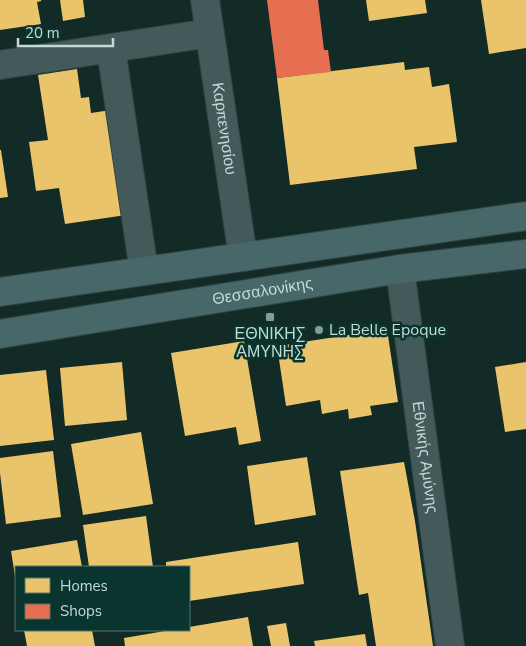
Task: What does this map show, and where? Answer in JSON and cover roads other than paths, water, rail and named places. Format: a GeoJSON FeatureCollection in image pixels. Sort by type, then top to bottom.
{"type":"FeatureCollection","features":[{"type":"Feature","properties":{"kind":"main road"},"geometry":{"type":"LineString","coordinates":[[0,292],[526,216]]}},
{"type":"Feature","properties":{"kind":"main road","name":"Θεσσαλονίκης"},"geometry":{"type":"LineString","coordinates":[[0,334],[400,269],[526,254]]}},
{"type":"Feature","properties":{"kind":"street","name":"Καρπενησίου"},"geometry":{"type":"LineString","coordinates":[[205,0],[243,257]]}},
{"type":"Feature","properties":{"kind":"street"},"geometry":{"type":"LineString","coordinates":[[0,65],[210,33]]}},
{"type":"Feature","properties":{"kind":"street"},"geometry":{"type":"LineString","coordinates":[[111,48],[144,271]]}},
{"type":"Feature","properties":{"kind":"street","name":"Εθνικής Αμύνης"},"geometry":{"type":"LineString","coordinates":[[400,269],[450,646]]}},
{"type":"Feature","properties":{"kind":"place","name":"ΕΘΝΙΚΗΣ ΑΜΥΝΗΣ"},"geometry":{"type":"Point","coordinates":[270,317]}},
{"type":"Feature","properties":{"kind":"place","name":"La Belle Epoque"},"geometry":{"type":"Point","coordinates":[319,330]}}]}
